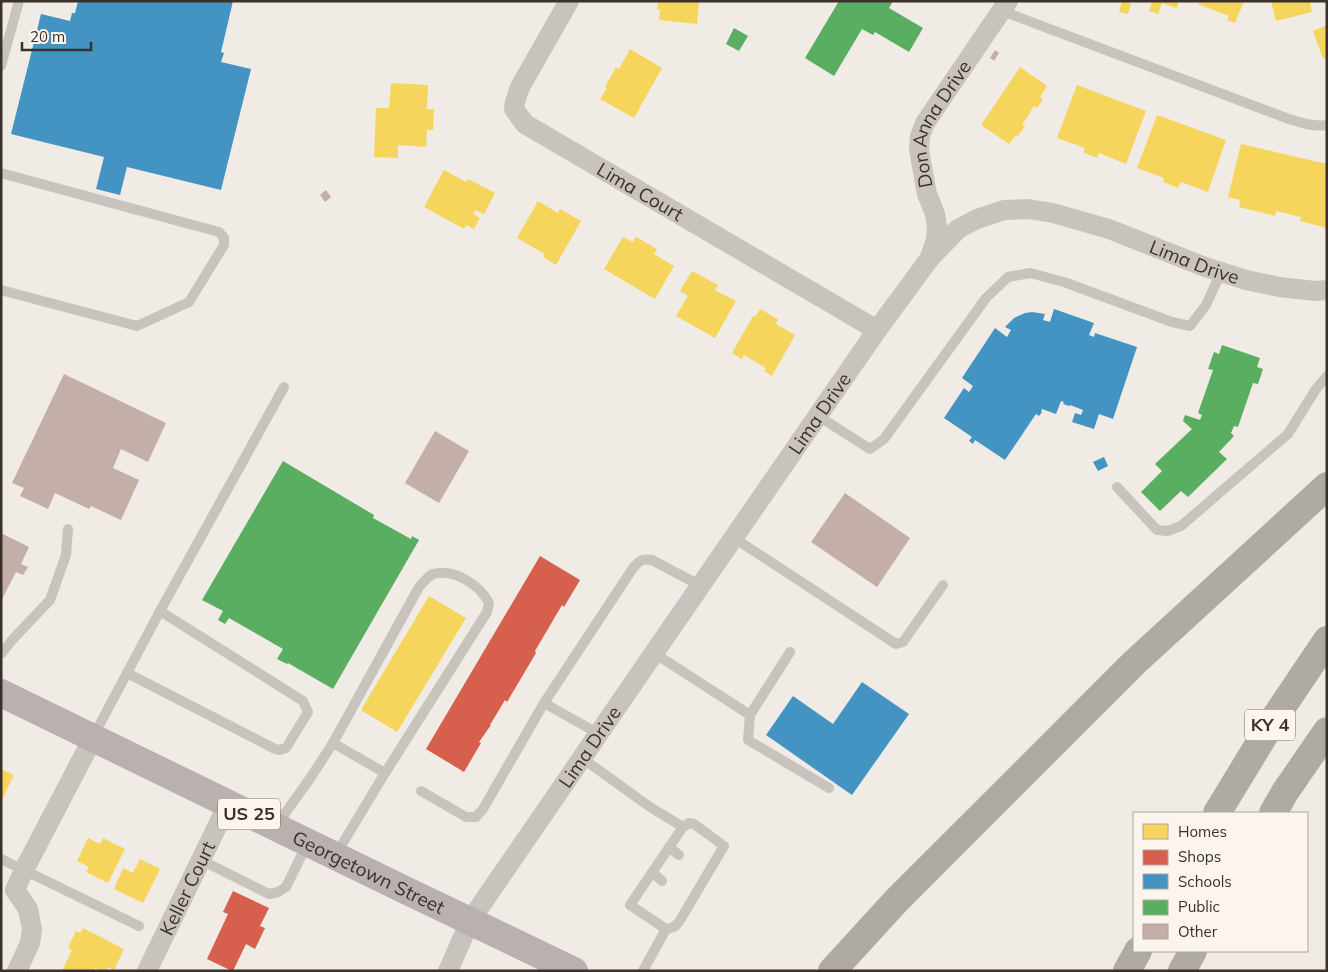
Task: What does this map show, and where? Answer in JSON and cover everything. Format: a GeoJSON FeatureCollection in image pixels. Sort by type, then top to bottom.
{"type":"FeatureCollection","features":[{"type":"Feature","properties":{"kind":"highway"},"geometry":{"type":"LineString","coordinates":[[815,971],[837,965],[896,901],[1136,662],[1327,486]]}},
{"type":"Feature","properties":{"kind":"highway","name":"KY 4"},"geometry":{"type":"LineString","coordinates":[[1218,812],[1276,716],[1327,640]]}},
{"type":"Feature","properties":{"kind":"highway","name":"KY 4"},"geometry":{"type":"LineString","coordinates":[[1274,812],[1327,730]]}},
{"type":"Feature","properties":{"kind":"highway"},"geometry":{"type":"LineString","coordinates":[[1127,971],[1137,952]]}},
{"type":"Feature","properties":{"kind":"highway"},"geometry":{"type":"LineString","coordinates":[[1182,971],[1192,952]]}},
{"type":"Feature","properties":{"kind":"main road","name":"Georgetown Street"},"geometry":{"type":"LineString","coordinates":[[1,693],[574,971]]}},
{"type":"Feature","properties":{"kind":"street","name":"Lima Court"},"geometry":{"type":"LineString","coordinates":[[569,1],[520,87],[514,110],[525,124],[877,330]]}},
{"type":"Feature","properties":{"kind":"street","name":"Don Anna Drive"},"geometry":{"type":"LineString","coordinates":[[930,258],[936,240],[937,226],[918,150],[920,136],[925,123],[1005,4]]}},
{"type":"Feature","properties":{"kind":"street","name":"Lima Drive"},"geometry":{"type":"LineString","coordinates":[[448,971],[470,921],[582,758],[877,330],[930,258],[958,229],[977,218],[1004,210],[1028,209],[1053,213],[1108,229],[1246,280],[1279,288],[1327,290]]}},
{"type":"Feature","properties":{"kind":"street"},"geometry":{"type":"LineString","coordinates":[[17,971],[30,943],[32,929],[28,909],[8,892],[24,870],[93,738]]}},
{"type":"Feature","properties":{"kind":"street","name":"Keller Court"},"geometry":{"type":"LineString","coordinates":[[147,971],[228,804]]}},
{"type":"Feature","properties":{"kind":"lane"},"geometry":{"type":"LineString","coordinates":[[1,66],[19,1]]}},
{"type":"Feature","properties":{"kind":"lane"},"geometry":{"type":"LineString","coordinates":[[1005,4],[1289,120],[1304,124],[1327,125]]}},
{"type":"Feature","properties":{"kind":"lane"},"geometry":{"type":"LineString","coordinates":[[1,174],[219,232],[224,238],[224,245],[189,302],[138,326],[1,290]]}},
{"type":"Feature","properties":{"kind":"lane"},"geometry":{"type":"LineString","coordinates":[[818,416],[870,448],[884,439],[986,298],[1008,277],[1030,273],[1064,282],[1172,322],[1190,326],[1206,305],[1222,272]]}},
{"type":"Feature","properties":{"kind":"lane"},"geometry":{"type":"LineString","coordinates":[[1117,487],[1157,530],[1167,531],[1181,526],[1288,434],[1316,388],[1327,376]]}},
{"type":"Feature","properties":{"kind":"lane"},"geometry":{"type":"LineString","coordinates":[[93,738],[160,611],[284,387]]}},
{"type":"Feature","properties":{"kind":"lane"},"geometry":{"type":"LineString","coordinates":[[1,654],[50,600],[66,556],[68,529]]}},
{"type":"Feature","properties":{"kind":"lane"},"geometry":{"type":"LineString","coordinates":[[734,538],[896,644],[903,642],[943,585]]}},
{"type":"Feature","properties":{"kind":"lane"},"geometry":{"type":"LineString","coordinates":[[421,791],[466,817],[476,817],[483,809],[544,703],[639,561],[645,558],[652,560],[701,586]]}},
{"type":"Feature","properties":{"kind":"lane"},"geometry":{"type":"LineString","coordinates":[[275,827],[333,743],[419,587],[432,574],[451,573],[472,584],[486,596],[489,603],[487,612],[335,856]]}},
{"type":"Feature","properties":{"kind":"lane"},"geometry":{"type":"LineString","coordinates":[[127,673],[275,749],[286,748],[308,712],[302,701],[160,611]]}},
{"type":"Feature","properties":{"kind":"lane"},"geometry":{"type":"LineString","coordinates":[[790,652],[750,715],[748,740],[829,788]]}},
{"type":"Feature","properties":{"kind":"lane"},"geometry":{"type":"LineString","coordinates":[[654,654],[750,715]]}},
{"type":"Feature","properties":{"kind":"lane"},"geometry":{"type":"LineString","coordinates":[[544,703],[599,734]]}},
{"type":"Feature","properties":{"kind":"lane"},"geometry":{"type":"LineString","coordinates":[[333,743],[385,773]]}},
{"type":"Feature","properties":{"kind":"lane"},"geometry":{"type":"LineString","coordinates":[[582,758],[650,807],[683,827]]}},
{"type":"Feature","properties":{"kind":"lane"},"geometry":{"type":"LineString","coordinates":[[643,971],[666,929],[674,927],[679,922],[686,901],[724,846],[694,824],[689,823],[683,827],[630,905],[666,929]]}},
{"type":"Feature","properties":{"kind":"lane"},"geometry":{"type":"LineString","coordinates":[[201,860],[269,894],[278,892],[286,886],[308,843]]}},
{"type":"Feature","properties":{"kind":"lane"},"geometry":{"type":"LineString","coordinates":[[670,847],[679,855]]}},
{"type":"Feature","properties":{"kind":"lane"},"geometry":{"type":"LineString","coordinates":[[1,859],[139,926]]}},
{"type":"Feature","properties":{"kind":"lane"},"geometry":{"type":"LineString","coordinates":[[652,872],[662,880]]}},
{"type":"Feature","properties":{"kind":"building: Homes"},"geometry":{"type":"Polygon","coordinates":[[[658,1],[699,1],[697,24],[659,20],[660,10],[657,9],[658,1]]]}},
{"type":"Feature","properties":{"kind":"building: Homes"},"geometry":{"type":"Polygon","coordinates":[[[1122,1],[1131,3],[1128,14],[1119,12],[1122,1]]]}},
{"type":"Feature","properties":{"kind":"building: Homes"},"geometry":{"type":"Polygon","coordinates":[[[1152,1],[1179,1],[1177,8],[1162,3],[1158,14],[1149,11],[1152,1]]]}},
{"type":"Feature","properties":{"kind":"building: Homes"},"geometry":{"type":"Polygon","coordinates":[[[1199,1],[1244,1],[1235,23],[1227,20],[1229,16],[1198,4],[1199,1]]]}},
{"type":"Feature","properties":{"kind":"building: Homes"},"geometry":{"type":"Polygon","coordinates":[[[1271,1],[1310,1],[1312,12],[1276,21],[1271,1]]]}},
{"type":"Feature","properties":{"kind":"building: Homes"},"geometry":{"type":"Polygon","coordinates":[[[1327,25],[1327,57],[1323,59],[1313,31],[1327,25]]]}},
{"type":"Feature","properties":{"kind":"building: Homes"},"geometry":{"type":"Polygon","coordinates":[[[630,49],[662,68],[634,118],[600,99],[616,67],[619,69],[630,49]]]}},
{"type":"Feature","properties":{"kind":"building: Homes"},"geometry":{"type":"Polygon","coordinates":[[[1020,67],[1047,86],[1040,97],[1043,99],[1037,108],[1034,106],[1022,125],[1025,126],[1009,144],[981,125],[1020,67]]]}},
{"type":"Feature","properties":{"kind":"building: Homes"},"geometry":{"type":"Polygon","coordinates":[[[391,83],[428,85],[427,109],[434,109],[433,130],[427,130],[426,147],[398,145],[398,158],[374,157],[376,108],[389,108],[391,83]]]}},
{"type":"Feature","properties":{"kind":"building: Homes"},"geometry":{"type":"Polygon","coordinates":[[[1077,85],[1146,111],[1126,164],[1099,153],[1097,158],[1083,152],[1085,148],[1057,138],[1077,85]]]}},
{"type":"Feature","properties":{"kind":"building: Homes"},"geometry":{"type":"Polygon","coordinates":[[[1157,115],[1226,140],[1208,192],[1181,182],[1178,188],[1163,182],[1164,178],[1137,168],[1157,115]]]}},
{"type":"Feature","properties":{"kind":"building: Homes"},"geometry":{"type":"Polygon","coordinates":[[[1241,144],[1327,164],[1327,228],[1300,221],[1301,217],[1276,211],[1275,216],[1239,207],[1240,200],[1228,197],[1241,144]]]}},
{"type":"Feature","properties":{"kind":"building: Homes"},"geometry":{"type":"Polygon","coordinates":[[[444,170],[466,182],[468,179],[495,193],[484,214],[475,210],[473,214],[480,218],[474,229],[466,225],[464,229],[424,207],[444,170]]]}},
{"type":"Feature","properties":{"kind":"building: Homes"},"geometry":{"type":"Polygon","coordinates":[[[538,201],[558,213],[560,209],[581,221],[556,265],[543,257],[545,254],[517,238],[538,201]]]}},
{"type":"Feature","properties":{"kind":"building: Homes"},"geometry":{"type":"Polygon","coordinates":[[[623,237],[633,242],[636,237],[657,249],[654,254],[674,266],[655,299],[604,269],[623,237]]]}},
{"type":"Feature","properties":{"kind":"building: Homes"},"geometry":{"type":"Polygon","coordinates":[[[692,271],[718,285],[715,290],[736,301],[715,338],[676,316],[688,296],[680,291],[692,271]]]}},
{"type":"Feature","properties":{"kind":"building: Homes"},"geometry":{"type":"Polygon","coordinates":[[[760,309],[778,319],[776,324],[795,335],[772,376],[764,371],[766,368],[744,355],[742,359],[732,353],[753,316],[755,317],[760,309]]]}},
{"type":"Feature","properties":{"kind":"building: Homes"},"geometry":{"type":"Polygon","coordinates":[[[429,596],[466,618],[397,732],[361,710],[429,596]]]}},
{"type":"Feature","properties":{"kind":"building: Homes"},"geometry":{"type":"Polygon","coordinates":[[[1,769],[14,775],[1,802],[1,769]]]}},
{"type":"Feature","properties":{"kind":"building: Homes"},"geometry":{"type":"Polygon","coordinates":[[[88,838],[100,844],[103,838],[125,849],[108,883],[86,872],[89,867],[77,861],[88,838]]]}},
{"type":"Feature","properties":{"kind":"building: Homes"},"geometry":{"type":"Polygon","coordinates":[[[140,859],[160,869],[143,903],[114,889],[123,868],[133,873],[140,859]]]}},
{"type":"Feature","properties":{"kind":"building: Homes"},"geometry":{"type":"Polygon","coordinates":[[[83,928],[124,949],[114,970],[108,967],[106,971],[100,971],[95,968],[94,971],[62,971],[72,950],[68,948],[76,931],[80,933],[83,928]]]}},
{"type":"Feature","properties":{"kind":"building: Shops"},"geometry":{"type":"Polygon","coordinates":[[[540,556],[580,580],[564,607],[562,605],[507,702],[505,700],[479,742],[481,743],[464,772],[426,749],[540,556]]]}},
{"type":"Feature","properties":{"kind":"building: Shops"},"geometry":{"type":"Polygon","coordinates":[[[233,891],[269,908],[260,926],[265,928],[255,949],[246,944],[232,971],[207,959],[228,914],[223,912],[233,891]]]}},
{"type":"Feature","properties":{"kind":"building: Schools"},"geometry":{"type":"Polygon","coordinates":[[[78,1],[233,1],[221,52],[224,53],[221,62],[251,69],[221,190],[127,167],[120,195],[96,189],[104,157],[11,134],[41,14],[70,21],[72,13],[75,13],[78,1]]]}},
{"type":"Feature","properties":{"kind":"building: Schools"},"geometry":{"type":"Polygon","coordinates":[[[1054,309],[1094,323],[1089,335],[1094,337],[1095,333],[1137,347],[1113,419],[1099,414],[1094,429],[1072,422],[1075,413],[1081,415],[1083,410],[1063,404],[1064,402],[1061,401],[1056,414],[1042,409],[1039,416],[1036,414],[1005,460],[975,440],[973,444],[969,441],[972,437],[944,418],[964,388],[969,392],[973,386],[962,378],[995,328],[1007,337],[1011,330],[1005,327],[1014,318],[1032,312],[1045,314],[1043,320],[1050,322],[1054,309]]]}},
{"type":"Feature","properties":{"kind":"building: Schools"},"geometry":{"type":"Polygon","coordinates":[[[1104,457],[1108,466],[1098,471],[1093,462],[1104,457]]]}},
{"type":"Feature","properties":{"kind":"building: Schools"},"geometry":{"type":"Polygon","coordinates":[[[862,682],[909,714],[852,795],[766,735],[793,696],[833,724],[862,682]]]}},
{"type":"Feature","properties":{"kind":"building: Public"},"geometry":{"type":"Polygon","coordinates":[[[839,1],[893,1],[889,8],[923,28],[909,52],[875,32],[873,35],[862,29],[834,76],[805,58],[839,1]]]}},
{"type":"Feature","properties":{"kind":"building: Public"},"geometry":{"type":"Polygon","coordinates":[[[734,28],[748,36],[739,51],[726,44],[734,28]]]}},
{"type":"Feature","properties":{"kind":"building: Public"},"geometry":{"type":"Polygon","coordinates":[[[1222,345],[1260,358],[1257,367],[1263,369],[1258,384],[1253,383],[1238,427],[1234,426],[1231,433],[1234,436],[1219,452],[1227,459],[1188,497],[1181,491],[1160,511],[1141,492],[1162,471],[1155,464],[1192,429],[1183,421],[1185,415],[1200,420],[1202,415],[1198,413],[1213,370],[1208,369],[1214,352],[1219,354],[1222,345]]]}},
{"type":"Feature","properties":{"kind":"building: Public"},"geometry":{"type":"Polygon","coordinates":[[[283,461],[374,515],[373,518],[411,539],[412,536],[419,540],[333,689],[288,663],[277,659],[283,649],[229,618],[225,624],[218,620],[223,611],[202,600],[283,461]]]}},
{"type":"Feature","properties":{"kind":"building: Other"},"geometry":{"type":"Polygon","coordinates":[[[995,50],[999,53],[994,61],[990,58],[995,50]]]}},
{"type":"Feature","properties":{"kind":"building: Other"},"geometry":{"type":"Polygon","coordinates":[[[326,190],[331,197],[325,202],[320,195],[326,190]]]}},
{"type":"Feature","properties":{"kind":"building: Other"},"geometry":{"type":"Polygon","coordinates":[[[64,374],[166,423],[148,462],[121,449],[113,468],[139,480],[121,520],[91,506],[89,509],[55,493],[48,509],[20,496],[24,488],[12,483],[64,374]]]}},
{"type":"Feature","properties":{"kind":"building: Other"},"geometry":{"type":"Polygon","coordinates":[[[435,431],[469,451],[439,503],[405,483],[435,431]]]}},
{"type":"Feature","properties":{"kind":"building: Other"},"geometry":{"type":"Polygon","coordinates":[[[845,493],[910,538],[877,587],[811,542],[845,493]]]}},
{"type":"Feature","properties":{"kind":"building: Other"},"geometry":{"type":"Polygon","coordinates":[[[1,533],[29,547],[21,564],[28,567],[23,575],[16,572],[1,601],[1,533]]]}}]}
